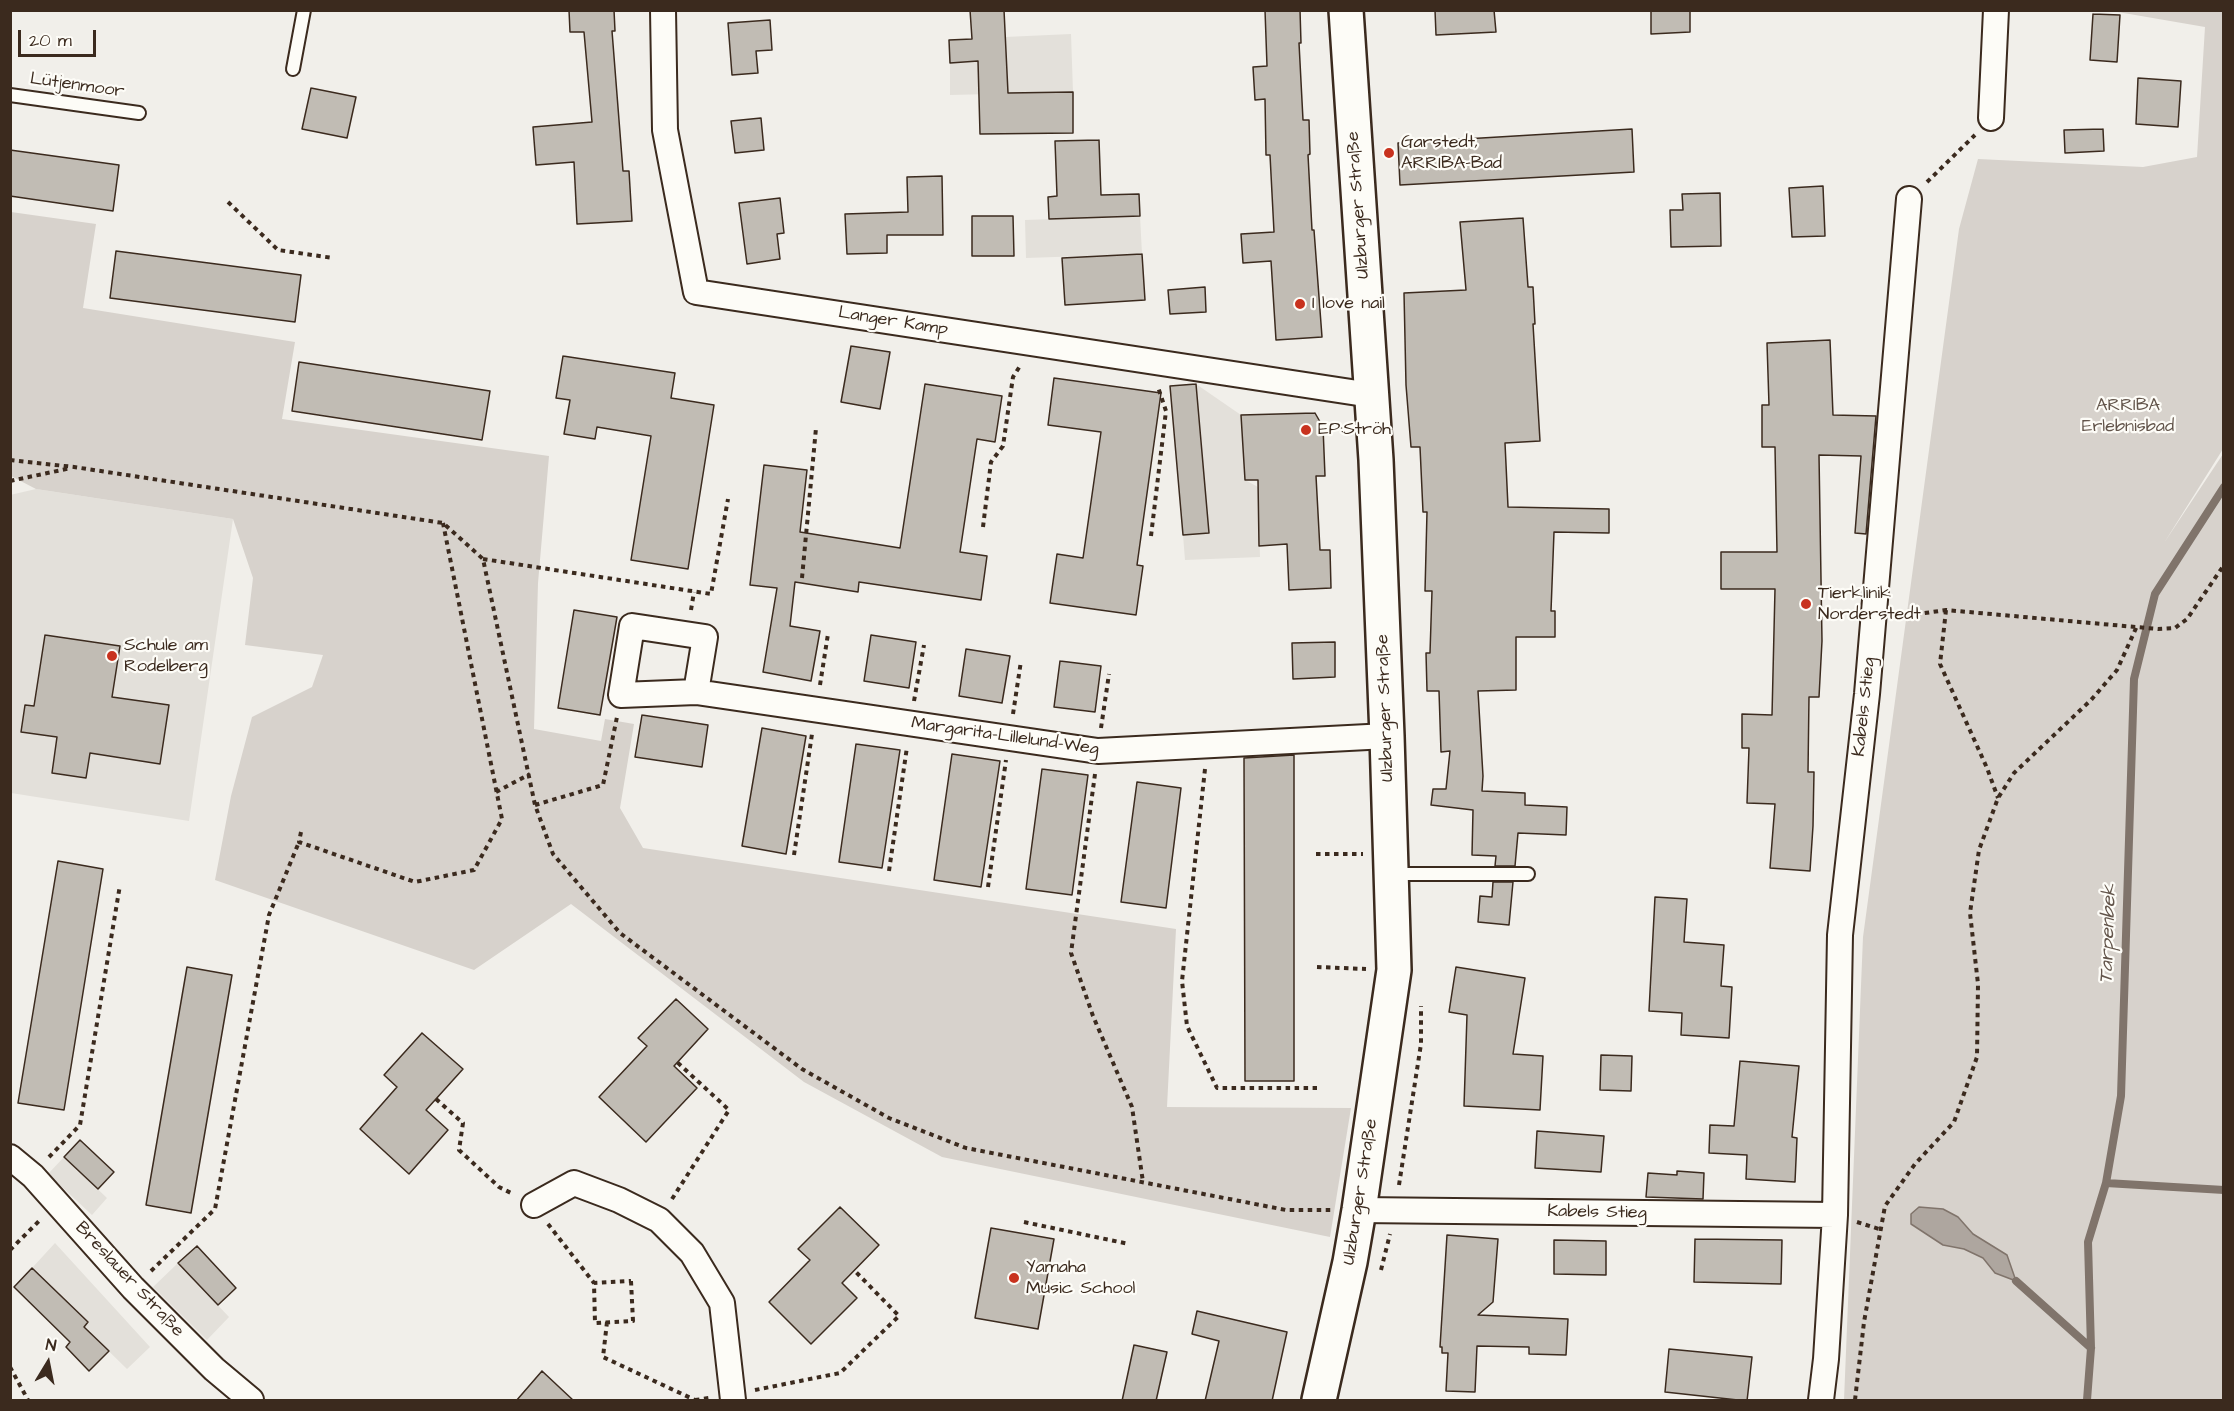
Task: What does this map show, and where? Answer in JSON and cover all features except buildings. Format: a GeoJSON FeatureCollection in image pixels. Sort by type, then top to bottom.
{"type":"FeatureCollection","features":[{"type":"Feature","properties":{"kind":"main road","name":"Ulzburger Straße"},"geometry":{"type":"LineString","coordinates":[[1319,1401],[1350,1210],[1394,970],[1376,471],[1346,10]]}},
{"type":"Feature","properties":{"kind":"street","name":"Langer Kamp"},"geometry":{"type":"LineString","coordinates":[[663,10],[665,130],[696,292],[1371,395]]}},
{"type":"Feature","properties":{"kind":"street"},"geometry":{"type":"LineString","coordinates":[[1991,118],[1996,10]]}},
{"type":"Feature","properties":{"kind":"street","name":"Kabels Stieg"},"geometry":{"type":"LineString","coordinates":[[1821,1401],[1826,1359],[1835,1215],[1840,935],[1867,694],[1909,199]]}},
{"type":"Feature","properties":{"kind":"street"},"geometry":{"type":"LineString","coordinates":[[621,695],[632,626],[705,637],[696,692]]}},
{"type":"Feature","properties":{"kind":"street","name":"Margarita-Lillelund-Weg"},"geometry":{"type":"LineString","coordinates":[[621,695],[696,692],[1098,751],[1387,736]]}},
{"type":"Feature","properties":{"kind":"street","name":"Breslauer Straße"},"geometry":{"type":"LineString","coordinates":[[10,1157],[33,1176],[133,1288],[214,1369],[251,1401]]}},
{"type":"Feature","properties":{"kind":"street"},"geometry":{"type":"LineString","coordinates":[[534,1205],[574,1184],[619,1200],[659,1220],[692,1253],[722,1303],[733,1398]]}},
{"type":"Feature","properties":{"kind":"street","name":"Kabels Stieg"},"geometry":{"type":"LineString","coordinates":[[1350,1210],[1835,1215]]}},
{"type":"Feature","properties":{"kind":"lane"},"geometry":{"type":"LineString","coordinates":[[293,69],[304,10]]}},
{"type":"Feature","properties":{"kind":"lane","name":"Lütjenmoor"},"geometry":{"type":"LineString","coordinates":[[10,95],[139,113]]}},
{"type":"Feature","properties":{"kind":"lane"},"geometry":{"type":"LineString","coordinates":[[1391,864],[1528,874]]}},
{"type":"Feature","properties":{"kind":"path"},"geometry":{"type":"LineString","coordinates":[[1909,199],[1991,118]]}},
{"type":"Feature","properties":{"kind":"path"},"geometry":{"type":"LineString","coordinates":[[228,202],[278,250],[333,258]]}},
{"type":"Feature","properties":{"kind":"path"},"geometry":{"type":"LineString","coordinates":[[983,527],[991,462],[1003,446],[1013,377],[1036,344]]}},
{"type":"Feature","properties":{"kind":"path"},"geometry":{"type":"LineString","coordinates":[[1148,361],[1166,411],[1150,536]]}},
{"type":"Feature","properties":{"kind":"path"},"geometry":{"type":"LineString","coordinates":[[802,578],[816,428]]}},
{"type":"Feature","properties":{"kind":"path"},"geometry":{"type":"LineString","coordinates":[[10,459],[443,523],[483,559],[711,594],[728,499]]}},
{"type":"Feature","properties":{"kind":"path"},"geometry":{"type":"LineString","coordinates":[[10,481],[74,467]]}},
{"type":"Feature","properties":{"kind":"path"},"geometry":{"type":"LineString","coordinates":[[299,842],[415,882],[474,870],[502,819],[443,523]]}},
{"type":"Feature","properties":{"kind":"path"},"geometry":{"type":"LineString","coordinates":[[483,559],[535,805],[553,854],[620,933],[802,1070],[889,1118],[966,1148],[1286,1210],[1350,1210]]}},
{"type":"Feature","properties":{"kind":"path"},"geometry":{"type":"LineString","coordinates":[[1873,621],[1946,610],[2158,629],[2175,628],[2187,619],[2223,565]]}},
{"type":"Feature","properties":{"kind":"path"},"geometry":{"type":"LineString","coordinates":[[1946,610],[1940,664],[1987,768],[1998,798]]}},
{"type":"Feature","properties":{"kind":"path"},"geometry":{"type":"LineString","coordinates":[[1855,1401],[1864,1322],[1885,1206],[1915,1164],[1954,1122],[1977,1057],[1978,984],[1970,913],[1979,850],[1998,798],[2014,773],[2091,700],[2117,670],[2137,626]]}},
{"type":"Feature","properties":{"kind":"path"},"geometry":{"type":"LineString","coordinates":[[794,855],[828,634]]}},
{"type":"Feature","properties":{"kind":"path"},"geometry":{"type":"LineString","coordinates":[[889,871],[910,723],[924,645]]}},
{"type":"Feature","properties":{"kind":"path"},"geometry":{"type":"LineString","coordinates":[[988,887],[1021,661]]}},
{"type":"Feature","properties":{"kind":"path"},"geometry":{"type":"LineString","coordinates":[[1110,674],[1071,953],[1093,1016],[1132,1107],[1143,1182]]}},
{"type":"Feature","properties":{"kind":"path"},"geometry":{"type":"LineString","coordinates":[[535,805],[603,785],[621,695]]}},
{"type":"Feature","properties":{"kind":"path"},"geometry":{"type":"LineString","coordinates":[[1208,746],[1182,981],[1187,1026],[1217,1088],[1317,1088]]}},
{"type":"Feature","properties":{"kind":"path"},"geometry":{"type":"LineString","coordinates":[[496,792],[530,774]]}},
{"type":"Feature","properties":{"kind":"path"},"geometry":{"type":"LineString","coordinates":[[133,1288],[215,1209],[269,915],[301,832]]}},
{"type":"Feature","properties":{"kind":"path"},"geometry":{"type":"LineString","coordinates":[[1316,854],[1391,864]]}},
{"type":"Feature","properties":{"kind":"path"},"geometry":{"type":"LineString","coordinates":[[33,1176],[80,1125],[120,885]]}},
{"type":"Feature","properties":{"kind":"path"},"geometry":{"type":"LineString","coordinates":[[1317,968],[1394,970]]}},
{"type":"Feature","properties":{"kind":"path"},"geometry":{"type":"LineString","coordinates":[[659,1220],[729,1110],[678,1062]]}},
{"type":"Feature","properties":{"kind":"path"},"geometry":{"type":"LineString","coordinates":[[436,1099],[463,1123],[459,1150],[499,1187],[534,1205],[594,1283],[595,1323],[633,1322],[631,1281],[594,1283]]}},
{"type":"Feature","properties":{"kind":"path"},"geometry":{"type":"LineString","coordinates":[[10,1250],[57,1203]]}},
{"type":"Feature","properties":{"kind":"path"},"geometry":{"type":"LineString","coordinates":[[1024,1222],[1128,1244]]}},
{"type":"Feature","properties":{"kind":"path"},"geometry":{"type":"LineString","coordinates":[[733,1398],[840,1373],[899,1316],[854,1270]]}},
{"type":"Feature","properties":{"kind":"path"},"geometry":{"type":"LineString","coordinates":[[607,1322],[603,1357],[695,1401]]}},
{"type":"Feature","properties":{"kind":"path"},"geometry":{"type":"LineString","coordinates":[[10,1366],[28,1401]]}},
{"type":"Feature","properties":{"kind":"shaded area"},"geometry":{"type":"Polygon","coordinates":[[[1071,34],[1073,92],[950,95],[950,63],[1006,60],[1005,37],[1071,34]]]}},
{"type":"Feature","properties":{"kind":"shaded area"},"geometry":{"type":"Polygon","coordinates":[[[1140,216],[1142,254],[1026,258],[1025,220],[1140,216]]]}},
{"type":"Feature","properties":{"kind":"shaded area"},"geometry":{"type":"Polygon","coordinates":[[[1196,384],[1241,415],[1245,480],[1258,487],[1260,557],[1185,560],[1183,535],[1209,532],[1196,384]]]}},
{"type":"Feature","properties":{"kind":"shaded area","name":"Schule am Rodelberg"},"geometry":{"type":"Polygon","coordinates":[[[36,489],[233,519],[189,821],[11,793],[10,495],[36,489]]]}},
{"type":"Feature","properties":{"kind":"shaded area"},"geometry":{"type":"Polygon","coordinates":[[[64,1157],[107,1198],[92,1215],[48,1174],[64,1157]]]}},
{"type":"Feature","properties":{"kind":"shaded area"},"geometry":{"type":"Polygon","coordinates":[[[1919,1207],[1943,1209],[1958,1217],[1973,1234],[2007,1255],[2016,1281],[1995,1273],[1983,1258],[1964,1249],[1943,1245],[1911,1224],[1911,1214],[1919,1207]]]}},
{"type":"Feature","properties":{"kind":"shaded area"},"geometry":{"type":"Polygon","coordinates":[[[55,1243],[150,1347],[127,1369],[84,1327],[87,1322],[32,1268],[55,1243]]]}},
{"type":"Feature","properties":{"kind":"shaded area"},"geometry":{"type":"Polygon","coordinates":[[[178,1263],[229,1317],[207,1340],[153,1287],[178,1263]]]}},
{"type":"Feature","properties":{"kind":"green space","name":"ARRIBA Erlebnisbad"},"geometry":{"type":"Polygon","coordinates":[[[2112,11],[2223,11],[2223,449],[2164,543],[2223,454],[2223,1400],[1844,1400],[1863,937],[1959,229],[1978,159],[2143,167],[2197,157],[2205,27],[2112,11]],[[1958,1217],[1911,1224],[1943,1245],[1964,1249],[1983,1258],[1995,1273],[2007,1255],[1973,1234],[1958,1217]]]}},
{"type":"Feature","properties":{"kind":"green space"},"geometry":{"type":"Polygon","coordinates":[[[11,212],[96,224],[83,308],[295,342],[282,419],[549,456],[538,583],[534,729],[601,741],[605,719],[634,724],[620,808],[643,848],[1176,929],[1167,1107],[1351,1108],[1330,1237],[942,1157],[804,1082],[571,904],[474,970],[215,880],[231,796],[252,717],[312,687],[323,655],[245,645],[253,578],[233,519],[36,489],[11,476],[11,212]]]}},
{"type":"Feature","properties":{"kind":"waterway","name":"Tarpenbek"},"geometry":{"type":"LineString","coordinates":[[2087,1400],[2091,1348],[2088,1242],[2106,1183],[2121,1096],[2134,679],[2155,594],[2224,487]]}},
{"type":"Feature","properties":{"kind":"waterway"},"geometry":{"type":"LineString","coordinates":[[2106,1183],[2224,1190]]}},
{"type":"Feature","properties":{"kind":"waterway"},"geometry":{"type":"LineString","coordinates":[[2016,1281],[2091,1348]]}},
{"type":"Feature","properties":{"kind":"place","name":"Garstedt, ARRIBA-Bad"},"geometry":{"type":"Point","coordinates":[1389,153]}},
{"type":"Feature","properties":{"kind":"place","name":"I love nail"},"geometry":{"type":"Point","coordinates":[1300,304]}},
{"type":"Feature","properties":{"kind":"place","name":"EP:Ströh"},"geometry":{"type":"Point","coordinates":[1306,430]}},
{"type":"Feature","properties":{"kind":"place","name":"Tierklinik Norderstedt"},"geometry":{"type":"Point","coordinates":[1806,604]}},
{"type":"Feature","properties":{"kind":"place","name":"Schule am Rodelberg"},"geometry":{"type":"Point","coordinates":[112,656]}},
{"type":"Feature","properties":{"kind":"place","name":"Yamaha Music School"},"geometry":{"type":"Point","coordinates":[1014,1278]}}]}
